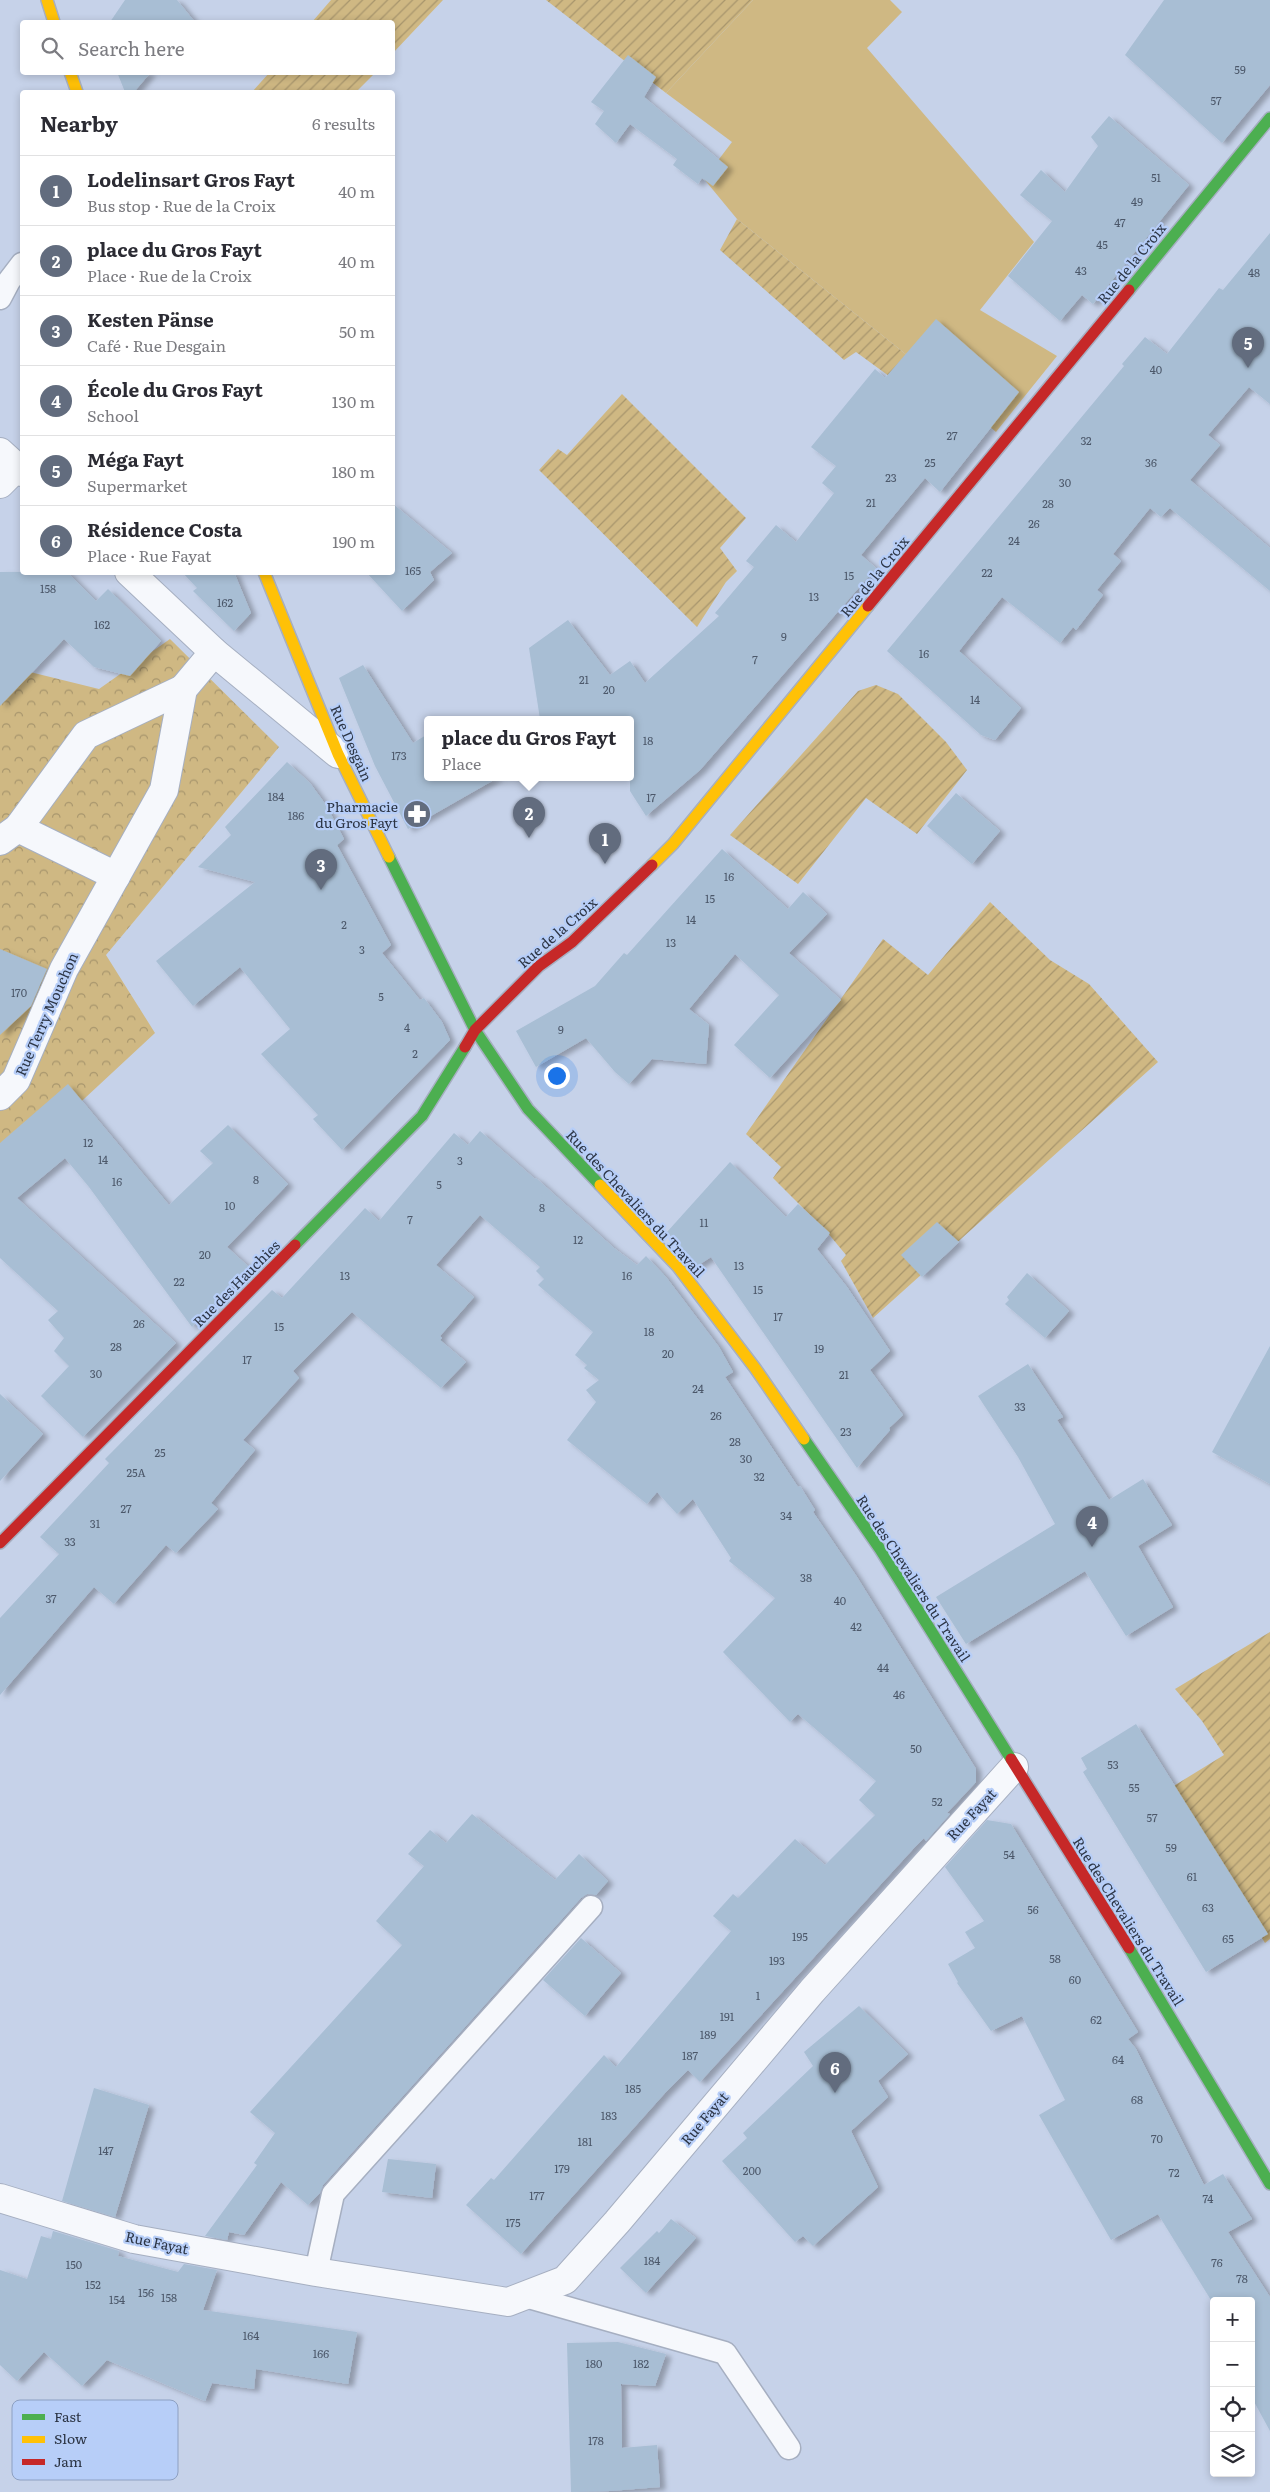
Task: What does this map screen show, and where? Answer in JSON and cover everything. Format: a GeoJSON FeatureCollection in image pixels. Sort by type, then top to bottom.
{"type":"FeatureCollection","features":[{"type":"Feature","properties":{"kind":"street"},"geometry":{"type":"LineString","coordinates":[[47,0],[53,20]]}},
{"type":"Feature","properties":{"kind":"street"},"geometry":{"type":"LineString","coordinates":[[71,75],[76,90]]}},
{"type":"Feature","properties":{"kind":"street","name":"Rue de la Croix"},"geometry":{"type":"LineString","coordinates":[[475,1030],[539,966],[572,942],[673,844],[1270,118]]}},
{"type":"Feature","properties":{"kind":"street"},"geometry":{"type":"LineString","coordinates":[[132,575],[214,652],[338,754]]}},
{"type":"Feature","properties":{"kind":"street","name":"Rue Desgain"},"geometry":{"type":"LineString","coordinates":[[265,575],[338,754],[475,1030]]}},
{"type":"Feature","properties":{"kind":"street","name":"Rue Terry Mouchon"},"geometry":{"type":"LineString","coordinates":[[116,876],[9,834],[86,735],[183,689],[214,652]]}},
{"type":"Feature","properties":{"kind":"street","name":"Rue Terry Mouchon"},"geometry":{"type":"LineString","coordinates":[[0,1096],[16,1080],[64,970],[164,790],[183,689]]}},
{"type":"Feature","properties":{"kind":"street","name":"Rue des Hauchies"},"geometry":{"type":"LineString","coordinates":[[0,1543],[422,1116],[475,1030]]}},
{"type":"Feature","properties":{"kind":"street","name":"Rue des Chevaliers du Travail"},"geometry":{"type":"LineString","coordinates":[[475,1030],[528,1109],[678,1267],[755,1368],[880,1549],[1014,1767],[1156,1992],[1270,2184]]}},
{"type":"Feature","properties":{"kind":"street","name":"Rue Fayat"},"geometry":{"type":"LineString","coordinates":[[0,2198],[134,2239],[316,2272],[508,2302],[565,2280],[617,2222],[812,1991],[1014,1767]]}},
{"type":"Feature","properties":{"kind":"lane"},"geometry":{"type":"LineString","coordinates":[[0,298],[9,281],[20,267]]}},
{"type":"Feature","properties":{"kind":"lane"},"geometry":{"type":"LineString","coordinates":[[316,2272],[333,2194],[591,1907]]}},
{"type":"Feature","properties":{"kind":"lane"},"geometry":{"type":"LineString","coordinates":[[524,2296],[725,2353],[789,2448]]}},
{"type":"Feature","properties":{"kind":"green space"},"geometry":{"type":"Polygon","coordinates":[[[331,0],[443,0],[395,51],[395,20],[314,20],[331,0]]]}},
{"type":"Feature","properties":{"kind":"green space"},"geometry":{"type":"Polygon","coordinates":[[[546,0],[753,0],[666,93],[546,0]]]}},
{"type":"Feature","properties":{"kind":"green space"},"geometry":{"type":"Polygon","coordinates":[[[753,0],[890,0],[902,12],[867,48],[1034,242],[980,310],[1057,356],[996,432],[908,356],[737,219],[704,179],[732,142],[666,93],[753,0]]]}},
{"type":"Feature","properties":{"kind":"green space"},"geometry":{"type":"Polygon","coordinates":[[[267,75],[373,75],[358,90],[254,90],[267,75]]]}},
{"type":"Feature","properties":{"kind":"green space"},"geometry":{"type":"Polygon","coordinates":[[[737,219],[908,356],[893,379],[856,352],[844,360],[720,250],[737,219]]]}},
{"type":"Feature","properties":{"kind":"green space"},"geometry":{"type":"Polygon","coordinates":[[[622,394],[746,518],[720,548],[737,571],[726,582],[697,627],[539,470],[558,449],[567,455],[622,394]]]}},
{"type":"Feature","properties":{"kind":"green space"},"geometry":{"type":"Polygon","coordinates":[[[170,639],[279,747],[106,955],[155,1033],[0,1177],[0,705],[30,672],[99,689],[170,639]]]}},
{"type":"Feature","properties":{"kind":"green space"},"geometry":{"type":"Polygon","coordinates":[[[876,685],[898,694],[946,742],[967,770],[917,834],[866,798],[798,884],[730,835],[858,691],[876,685]]]}},
{"type":"Feature","properties":{"kind":"green space"},"geometry":{"type":"Polygon","coordinates":[[[990,902],[1050,960],[1089,984],[1158,1062],[873,1318],[841,1261],[846,1255],[827,1232],[773,1178],[781,1167],[746,1134],[883,939],[928,975],[990,902]]]}},
{"type":"Feature","properties":{"kind":"green space"},"geometry":{"type":"Polygon","coordinates":[[[1270,1632],[1270,1939],[1265,1943],[1172,1787],[1224,1755],[1202,1721],[1175,1689],[1270,1632]]]}},
{"type":"Feature","properties":{"kind":"building"},"geometry":{"type":"Polygon","coordinates":[[[125,0],[177,0],[193,20],[111,20],[125,0]]]}},
{"type":"Feature","properties":{"kind":"building"},"geometry":{"type":"Polygon","coordinates":[[[1164,0],[1270,0],[1270,85],[1222,143],[1125,55],[1164,0]]]}},
{"type":"Feature","properties":{"kind":"building"},"geometry":{"type":"Polygon","coordinates":[[[628,55],[656,77],[644,97],[728,167],[713,186],[702,178],[698,184],[673,165],[677,159],[630,124],[616,143],[595,124],[604,111],[591,102],[628,55]]]}},
{"type":"Feature","properties":{"kind":"building"},"geometry":{"type":"Polygon","coordinates":[[[118,75],[148,75],[136,90],[124,90],[118,75]]]}},
{"type":"Feature","properties":{"kind":"building"},"geometry":{"type":"Polygon","coordinates":[[[1109,116],[1189,185],[1093,304],[1082,295],[1060,321],[1008,276],[1052,221],[1020,195],[1041,170],[1065,192],[1098,146],[1091,137],[1109,116]]]}},
{"type":"Feature","properties":{"kind":"building"},"geometry":{"type":"Polygon","coordinates":[[[1270,233],[1270,404],[1249,387],[1208,435],[1220,445],[1190,480],[1270,548],[1270,591],[1170,508],[1161,517],[1150,508],[1113,554],[1121,561],[1097,590],[1103,595],[1076,630],[1073,627],[1060,643],[1002,597],[959,651],[1021,708],[995,740],[981,735],[887,651],[1124,366],[1122,364],[1145,337],[1167,354],[1219,288],[1223,290],[1270,233]]]}},
{"type":"Feature","properties":{"kind":"building"},"geometry":{"type":"Polygon","coordinates":[[[936,319],[1019,392],[940,492],[925,478],[861,555],[876,568],[700,770],[646,816],[630,791],[630,781],[634,781],[634,716],[540,716],[529,648],[568,620],[610,675],[630,661],[645,683],[719,616],[715,613],[754,567],[746,561],[776,525],[796,542],[834,493],[822,483],[836,466],[811,447],[875,369],[885,378],[936,319]]]}},
{"type":"Feature","properties":{"kind":"building"},"geometry":{"type":"Polygon","coordinates":[[[395,506],[452,553],[430,572],[434,580],[402,611],[369,575],[395,575],[395,506]]]}},
{"type":"Feature","properties":{"kind":"building"},"geometry":{"type":"Polygon","coordinates":[[[0,572],[20,572],[20,575],[70,575],[96,601],[108,589],[161,641],[130,676],[94,667],[64,639],[0,706],[0,572]]]}},
{"type":"Feature","properties":{"kind":"building"},"geometry":{"type":"Polygon","coordinates":[[[185,575],[235,575],[251,613],[234,631],[193,591],[197,588],[185,575]]]}},
{"type":"Feature","properties":{"kind":"building"},"geometry":{"type":"Polygon","coordinates":[[[363,665],[413,743],[424,736],[424,781],[492,781],[408,829],[375,766],[339,678],[363,665]]]}},
{"type":"Feature","properties":{"kind":"building"},"geometry":{"type":"Polygon","coordinates":[[[287,762],[310,783],[326,805],[344,839],[337,845],[391,945],[382,953],[420,1000],[424,998],[442,1022],[450,1040],[342,1150],[313,1119],[318,1115],[261,1054],[290,1029],[240,967],[193,1006],[156,961],[255,882],[198,867],[231,835],[225,827],[287,762]]]}},
{"type":"Feature","properties":{"kind":"building"},"geometry":{"type":"Polygon","coordinates":[[[956,793],[1000,831],[972,864],[927,826],[956,793]]]}},
{"type":"Feature","properties":{"kind":"building"},"geometry":{"type":"Polygon","coordinates":[[[722,849],[788,909],[803,892],[827,914],[789,953],[841,1000],[770,1078],[734,1045],[779,995],[735,954],[689,1009],[709,1025],[706,1064],[652,1059],[629,1084],[615,1072],[586,1038],[536,1067],[516,1031],[595,986],[624,953],[627,955],[722,849]]]}},
{"type":"Feature","properties":{"kind":"building"},"geometry":{"type":"Polygon","coordinates":[[[0,949],[47,969],[31,1006],[0,1035],[0,949]]]}},
{"type":"Feature","properties":{"kind":"building"},"geometry":{"type":"Polygon","coordinates":[[[68,1084],[169,1205],[213,1163],[200,1151],[228,1125],[288,1184],[227,1247],[250,1268],[192,1327],[89,1187],[65,1158],[17,1198],[176,1343],[83,1437],[41,1396],[69,1366],[54,1351],[64,1338],[48,1320],[58,1311],[0,1258],[0,1143],[68,1084]]]}},
{"type":"Feature","properties":{"kind":"building"},"geometry":{"type":"Polygon","coordinates":[[[480,1131],[614,1248],[637,1265],[646,1256],[666,1277],[719,1347],[733,1372],[725,1377],[798,1487],[800,1486],[815,1510],[813,1512],[857,1577],[976,1769],[976,1782],[947,1813],[950,1814],[926,1841],[924,1838],[914,1848],[700,2082],[688,2070],[665,2093],[521,2254],[466,2205],[491,2178],[494,2180],[604,2055],[616,2067],[731,1931],[713,1916],[733,1894],[738,1898],[795,1839],[825,1865],[875,1815],[859,1800],[876,1781],[798,1714],[790,1722],[723,1652],[775,1598],[729,1561],[731,1558],[693,1499],[677,1514],[657,1492],[647,1504],[567,1440],[596,1402],[586,1390],[599,1380],[584,1368],[587,1365],[575,1355],[593,1332],[538,1285],[544,1279],[536,1271],[540,1267],[480,1215],[436,1265],[474,1297],[440,1336],[442,1338],[440,1340],[466,1362],[441,1388],[352,1312],[293,1371],[299,1378],[243,1440],[255,1450],[211,1503],[218,1509],[176,1553],[166,1545],[114,1604],[94,1587],[0,1695],[0,1618],[59,1554],[40,1537],[109,1463],[105,1459],[272,1290],[282,1298],[365,1208],[379,1221],[454,1133],[468,1145],[480,1131]]]}},
{"type":"Feature","properties":{"kind":"building"},"geometry":{"type":"Polygon","coordinates":[[[730,1162],[786,1217],[798,1204],[830,1233],[817,1249],[847,1287],[890,1351],[870,1370],[903,1415],[889,1428],[890,1430],[857,1468],[711,1257],[697,1266],[667,1232],[730,1162]]]}},
{"type":"Feature","properties":{"kind":"building"},"geometry":{"type":"Polygon","coordinates":[[[937,1222],[959,1242],[922,1277],[901,1255],[937,1222]]]}},
{"type":"Feature","properties":{"kind":"building"},"geometry":{"type":"Polygon","coordinates":[[[1027,1273],[1069,1311],[1045,1338],[1005,1304],[1009,1300],[1007,1297],[1027,1273]]]}},
{"type":"Feature","properties":{"kind":"building"},"geometry":{"type":"Polygon","coordinates":[[[1270,1346],[1270,1484],[1212,1452],[1270,1346]]]}},
{"type":"Feature","properties":{"kind":"building"},"geometry":{"type":"Polygon","coordinates":[[[1028,1364],[1063,1417],[1057,1420],[1109,1500],[1143,1479],[1172,1525],[1138,1546],[1173,1607],[1126,1636],[1085,1571],[966,1644],[936,1597],[1055,1524],[1018,1457],[978,1396],[1028,1364]]]}},
{"type":"Feature","properties":{"kind":"building"},"geometry":{"type":"Polygon","coordinates":[[[0,1394],[43,1434],[0,1481],[0,1394]]]}},
{"type":"Feature","properties":{"kind":"building"},"geometry":{"type":"Polygon","coordinates":[[[1136,1724],[1268,1934],[1206,1972],[1083,1772],[1087,1769],[1081,1758],[1136,1724]]]}},
{"type":"Feature","properties":{"kind":"building"},"geometry":{"type":"Polygon","coordinates":[[[472,1814],[555,1880],[579,1854],[608,1881],[596,1895],[587,1894],[581,1898],[323,2185],[320,2193],[308,2205],[281,2182],[244,2235],[229,2232],[227,2240],[205,2236],[257,2165],[254,2163],[275,2133],[250,2112],[402,1945],[376,1921],[424,1866],[408,1854],[430,1830],[446,1843],[472,1814]]]}},
{"type":"Feature","properties":{"kind":"building"},"geometry":{"type":"Polygon","coordinates":[[[987,1820],[1011,1824],[1138,2032],[1128,2039],[1136,2049],[1204,2185],[1223,2174],[1252,2219],[1228,2232],[1270,2297],[1270,2431],[1255,2403],[1255,2297],[1210,2298],[1158,2214],[1111,2240],[1039,2115],[1065,2100],[1022,2016],[991,2031],[957,1983],[948,1964],[975,1948],[965,1932],[984,1921],[945,1867],[987,1820]]]}},
{"type":"Feature","properties":{"kind":"building"},"geometry":{"type":"Polygon","coordinates":[[[581,1938],[621,1973],[585,2016],[543,1980],[581,1938]]]}},
{"type":"Feature","properties":{"kind":"building"},"geometry":{"type":"Polygon","coordinates":[[[859,2006],[908,2054],[878,2081],[888,2097],[851,2131],[878,2187],[813,2246],[803,2236],[795,2242],[722,2161],[747,2138],[743,2133],[813,2066],[804,2052],[859,2006]]]}},
{"type":"Feature","properties":{"kind":"building"},"geometry":{"type":"Polygon","coordinates":[[[94,2088],[149,2105],[115,2217],[62,2201],[94,2088]]]}},
{"type":"Feature","properties":{"kind":"building"},"geometry":{"type":"Polygon","coordinates":[[[388,2159],[436,2164],[432,2198],[382,2192],[388,2159]]]}},
{"type":"Feature","properties":{"kind":"building"},"geometry":{"type":"Polygon","coordinates":[[[671,2219],[696,2238],[646,2293],[620,2268],[657,2231],[659,2233],[671,2219]]]}},
{"type":"Feature","properties":{"kind":"building"},"geometry":{"type":"Polygon","coordinates":[[[53,2231],[119,2251],[118,2256],[178,2272],[184,2264],[217,2270],[203,2310],[357,2332],[348,2384],[256,2369],[254,2389],[212,2383],[205,2401],[107,2360],[82,2386],[44,2352],[17,2381],[0,2365],[0,2270],[27,2279],[41,2236],[51,2239],[53,2231]]]}},
{"type":"Feature","properties":{"kind":"building"},"geometry":{"type":"Polygon","coordinates":[[[618,2342],[666,2354],[655,2386],[621,2384],[622,2448],[657,2445],[660,2487],[571,2492],[567,2343],[618,2342]]]}},
{"type":"Feature","properties":{"kind":"traffic: fast"},"geometry":{"type":"LineString","coordinates":[[1129,290],[1270,118]]}},
{"type":"Feature","properties":{"kind":"traffic: fast"},"geometry":{"type":"LineString","coordinates":[[389,857],[475,1030],[528,1109],[600,1185]]}},
{"type":"Feature","properties":{"kind":"traffic: fast"},"geometry":{"type":"LineString","coordinates":[[295,1245],[422,1116],[465,1047]]}},
{"type":"Feature","properties":{"kind":"traffic: fast"},"geometry":{"type":"LineString","coordinates":[[804,1439],[880,1549],[1011,1759]]}},
{"type":"Feature","properties":{"kind":"traffic: fast"},"geometry":{"type":"LineString","coordinates":[[1129,1948],[1270,2184]]}},
{"type":"Feature","properties":{"kind":"traffic: slow"},"geometry":{"type":"LineString","coordinates":[[47,0],[53,20]]}},
{"type":"Feature","properties":{"kind":"traffic: slow"},"geometry":{"type":"LineString","coordinates":[[71,75],[76,90]]}},
{"type":"Feature","properties":{"kind":"traffic: slow"},"geometry":{"type":"LineString","coordinates":[[265,575],[338,754],[389,857]]}},
{"type":"Feature","properties":{"kind":"traffic: slow"},"geometry":{"type":"LineString","coordinates":[[652,865],[673,844],[868,606]]}},
{"type":"Feature","properties":{"kind":"traffic: slow"},"geometry":{"type":"LineString","coordinates":[[600,1185],[678,1267],[755,1368],[804,1439]]}},
{"type":"Feature","properties":{"kind":"traffic: jam"},"geometry":{"type":"LineString","coordinates":[[868,606],[1129,290]]}},
{"type":"Feature","properties":{"kind":"traffic: jam"},"geometry":{"type":"LineString","coordinates":[[465,1047],[475,1030],[539,966],[572,942],[652,865]]}},
{"type":"Feature","properties":{"kind":"traffic: jam"},"geometry":{"type":"LineString","coordinates":[[0,1543],[295,1245]]}},
{"type":"Feature","properties":{"kind":"traffic: jam"},"geometry":{"type":"LineString","coordinates":[[1011,1759],[1129,1948]]}},
{"type":"Feature","properties":{"kind":"place","name":"Méga Fayt"},"geometry":{"type":"Point","coordinates":[1248,368]}},
{"type":"Feature","properties":{"kind":"place","name":"Pharmacie du Gros Fayt"},"geometry":{"type":"Point","coordinates":[417,814]}},
{"type":"Feature","properties":{"kind":"place","name":"place du Gros Fayt"},"geometry":{"type":"Point","coordinates":[529,838]}},
{"type":"Feature","properties":{"kind":"place","name":"Lodelinsart Gros Fayt"},"geometry":{"type":"Point","coordinates":[605,864]}},
{"type":"Feature","properties":{"kind":"place","name":"Kesten Pänse"},"geometry":{"type":"Point","coordinates":[321,890]}},
{"type":"Feature","properties":{"kind":"place","name":"École du Gros Fayt"},"geometry":{"type":"Point","coordinates":[1092,1547]}},
{"type":"Feature","properties":{"kind":"place","name":"Résidence Costa"},"geometry":{"type":"Point","coordinates":[835,2093]}}]}
